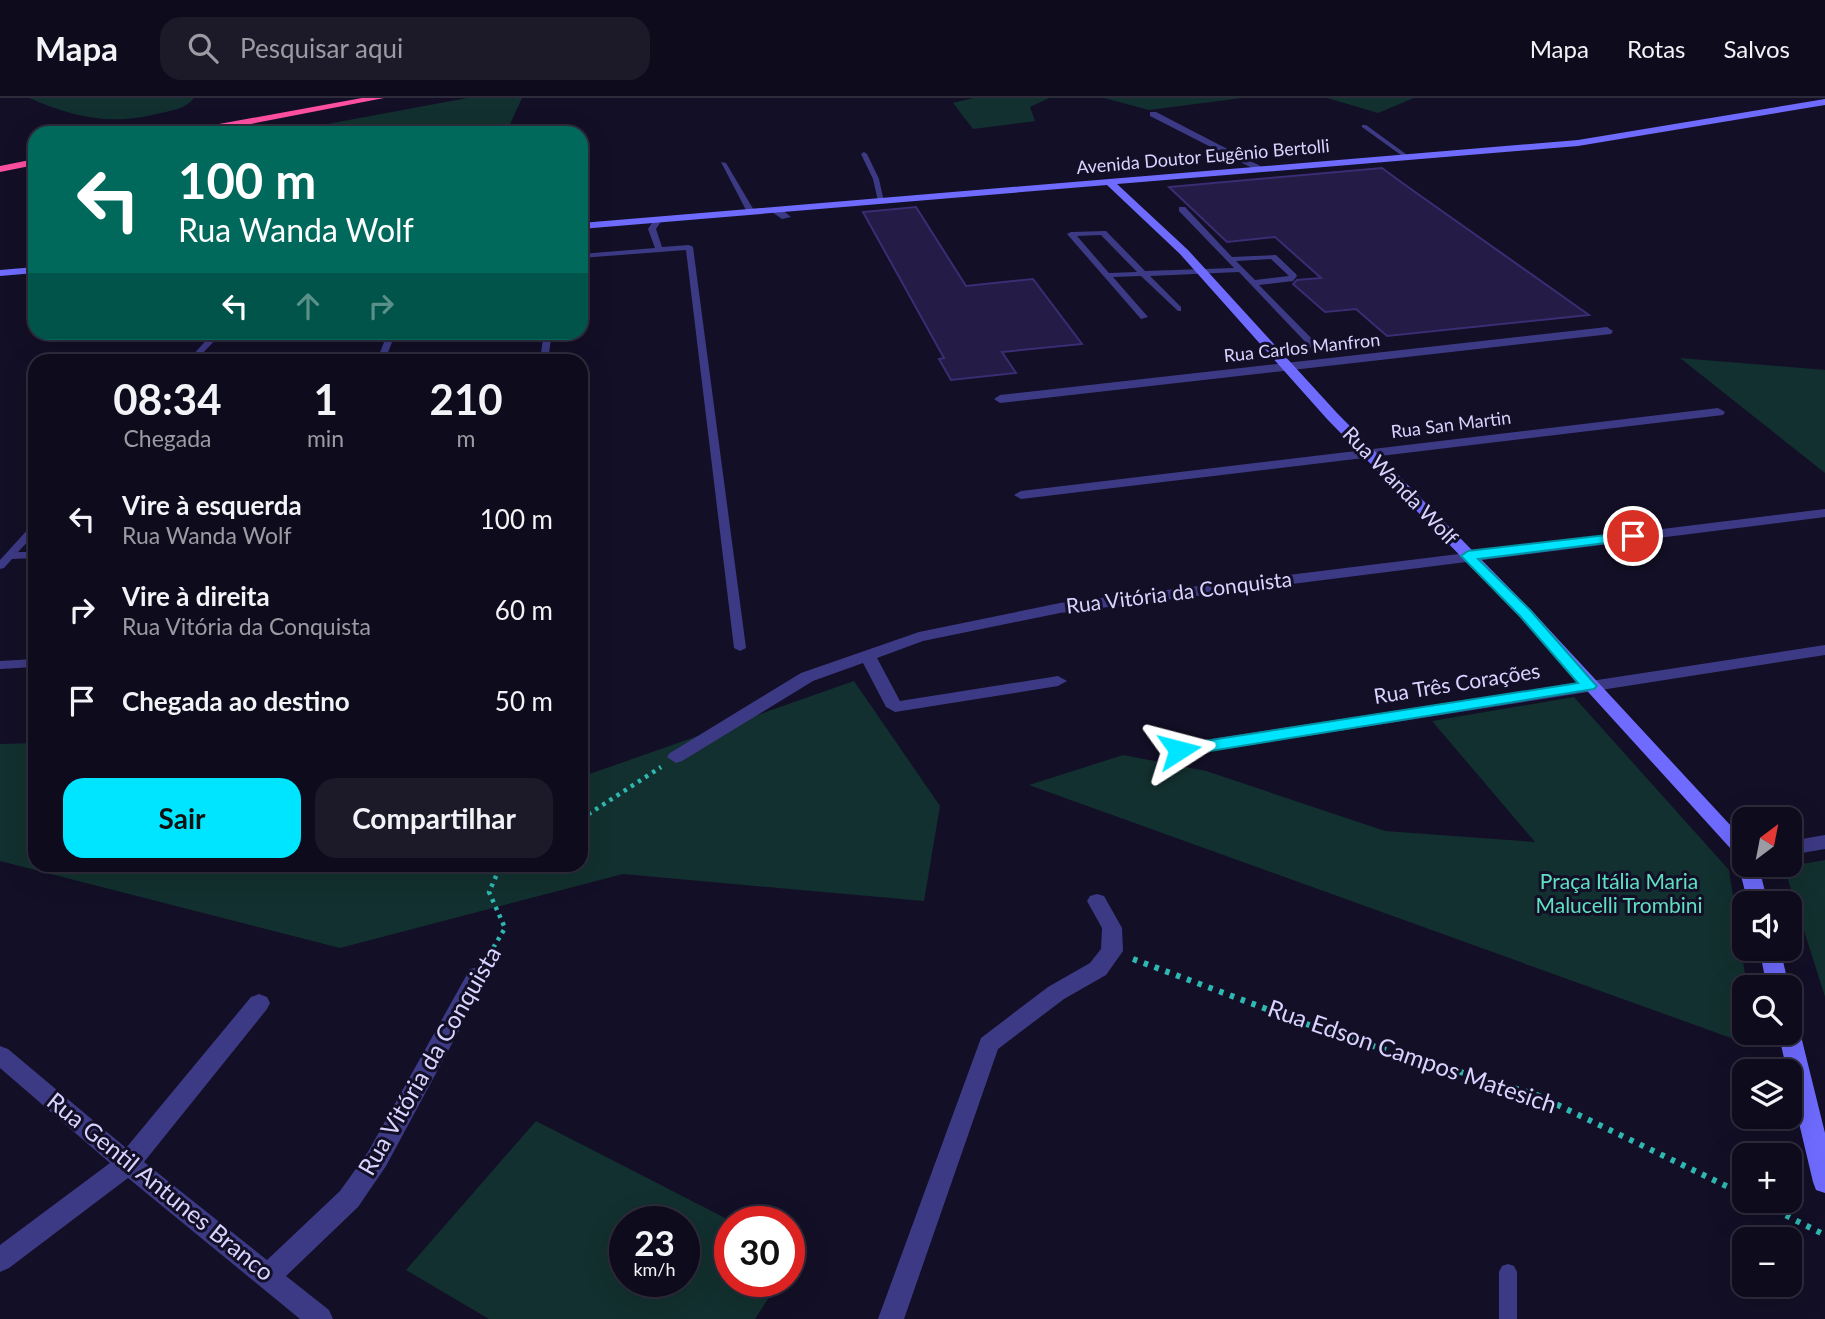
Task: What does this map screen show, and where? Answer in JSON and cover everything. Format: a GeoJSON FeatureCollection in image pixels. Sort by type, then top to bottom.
{"type":"FeatureCollection","features":[{"type":"Feature","properties":{"kind":"highway"},"geometry":{"type":"LineString","coordinates":[[225,126],[379,98]]}},
{"type":"Feature","properties":{"kind":"highway"},"geometry":{"type":"LineString","coordinates":[[0,169],[28,163]]}},
{"type":"Feature","properties":{"kind":"street","name":"Avenida Doutor Eugênio Bertolli"},"geometry":{"type":"LineString","coordinates":[[588,225],[1588,142],[1825,102]]}},
{"type":"Feature","properties":{"kind":"street"},"geometry":{"type":"LineString","coordinates":[[1153,114],[1261,169]]}},
{"type":"Feature","properties":{"kind":"street","name":"Rua Wanda Wolf"},"geometry":{"type":"LineString","coordinates":[[1109,182],[1202,271],[1370,454],[1525,613],[1732,840]]}},
{"type":"Feature","properties":{"kind":"street"},"geometry":{"type":"LineString","coordinates":[[776,210],[786,218]]}},
{"type":"Feature","properties":{"kind":"street"},"geometry":{"type":"LineString","coordinates":[[0,273],[28,271]]}},
{"type":"Feature","properties":{"kind":"street","name":"Rua Carlos Manfron"},"geometry":{"type":"LineString","coordinates":[[1000,399],[1607,331]]}},
{"type":"Feature","properties":{"kind":"street","name":"Rua San Martin"},"geometry":{"type":"LineString","coordinates":[[1021,495],[1718,412]]}},
{"type":"Feature","properties":{"kind":"street","name":"Rua Vitória da Conquista"},"geometry":{"type":"LineString","coordinates":[[676,757],[807,677],[919,637],[1060,608],[1825,513]]}},
{"type":"Feature","properties":{"kind":"street","name":"Rua Três Corações"},"geometry":{"type":"LineString","coordinates":[[1179,750],[1825,650]]}},
{"type":"Feature","properties":{"kind":"street"},"geometry":{"type":"LineString","coordinates":[[867,654],[895,707],[1058,681]]}},
{"type":"Feature","properties":{"kind":"street"},"geometry":{"type":"LineString","coordinates":[[1802,846],[1825,842]]}},
{"type":"Feature","properties":{"kind":"street"},"geometry":{"type":"LineString","coordinates":[[891,1319],[989,1044],[1056,993],[1098,969],[1112,951],[1112,928],[1097,901]]}},
{"type":"Feature","properties":{"kind":"street","name":"Rua Vitória da Conquista"},"geometry":{"type":"LineString","coordinates":[[268,1276],[349,1199],[377,1159],[478,975]]}},
{"type":"Feature","properties":{"kind":"street"},"geometry":{"type":"LineString","coordinates":[[0,1260],[128,1164],[259,1003]]}},
{"type":"Feature","properties":{"kind":"street"},"geometry":{"type":"LineString","coordinates":[[1792,1045],[1825,1182]]}},
{"type":"Feature","properties":{"kind":"street","name":"Rua Gentil Antunes Branco"},"geometry":{"type":"LineString","coordinates":[[0,1055],[128,1164],[320,1319]]}},
{"type":"Feature","properties":{"kind":"lane"},"geometry":{"type":"LineString","coordinates":[[1364,126],[1407,157]]}},
{"type":"Feature","properties":{"kind":"lane"},"geometry":{"type":"LineString","coordinates":[[864,154],[876,179],[881,201]]}},
{"type":"Feature","properties":{"kind":"lane"},"geometry":{"type":"LineString","coordinates":[[723,163],[751,212]]}},
{"type":"Feature","properties":{"kind":"lane"},"geometry":{"type":"LineString","coordinates":[[1182,209],[1316,348]]}},
{"type":"Feature","properties":{"kind":"lane"},"geometry":{"type":"LineString","coordinates":[[658,220],[652,229],[659,248]]}},
{"type":"Feature","properties":{"kind":"lane"},"geometry":{"type":"LineString","coordinates":[[1144,317],[1071,234],[1102,233],[1145,273],[1178,309]]}},
{"type":"Feature","properties":{"kind":"lane"},"geometry":{"type":"LineString","coordinates":[[588,255],[689,247],[740,648]]}},
{"type":"Feature","properties":{"kind":"lane"},"geometry":{"type":"LineString","coordinates":[[1230,259],[1273,257],[1293,276],[1290,279],[1253,283]]}},
{"type":"Feature","properties":{"kind":"lane"},"geometry":{"type":"LineString","coordinates":[[1107,275],[1240,270]]}},
{"type":"Feature","properties":{"kind":"lane"},"geometry":{"type":"LineString","coordinates":[[198,354],[211,340]]}},
{"type":"Feature","properties":{"kind":"lane"},"geometry":{"type":"LineString","coordinates":[[0,566],[28,536]]}},
{"type":"Feature","properties":{"kind":"lane"},"geometry":{"type":"LineString","coordinates":[[9,556],[28,555]]}},
{"type":"Feature","properties":{"kind":"lane"},"geometry":{"type":"LineString","coordinates":[[0,666],[28,664]]}},
{"type":"Feature","properties":{"kind":"lane"},"geometry":{"type":"LineString","coordinates":[[1508,1272],[1508,1319]]}},
{"type":"Feature","properties":{"kind":"path"},"geometry":{"type":"LineString","coordinates":[[588,814],[676,757]]}},
{"type":"Feature","properties":{"kind":"path","name":"Rua Vitória da Conquista"},"geometry":{"type":"LineString","coordinates":[[478,975],[505,928],[489,892],[500,872]]}},
{"type":"Feature","properties":{"kind":"path","name":"Rua Edson Campos Matesich"},"geometry":{"type":"LineString","coordinates":[[1112,951],[1336,1035],[1537,1095],[1732,1189]]}},
{"type":"Feature","properties":{"kind":"path"},"geometry":{"type":"LineString","coordinates":[[1781,1213],[1825,1235]]}},
{"type":"Feature","properties":{"kind":"green space"},"geometry":{"type":"Polygon","coordinates":[[[29,98],[194,98],[187,105],[175,110],[143,117],[109,119],[62,111],[29,98]]]}},
{"type":"Feature","properties":{"kind":"green space"},"geometry":{"type":"Polygon","coordinates":[[[467,98],[522,98],[509,126],[317,126],[467,98]]]}},
{"type":"Feature","properties":{"kind":"green space"},"geometry":{"type":"Polygon","coordinates":[[[973,98],[1049,98],[1030,107],[1035,121],[973,129],[953,103],[973,98]]]}},
{"type":"Feature","properties":{"kind":"green space"},"geometry":{"type":"Polygon","coordinates":[[[1104,98],[1242,98],[1149,110],[1104,98]]]}},
{"type":"Feature","properties":{"kind":"green space"},"geometry":{"type":"Polygon","coordinates":[[[1327,98],[1414,98],[1378,113],[1327,98]]]}},
{"type":"Feature","properties":{"kind":"green space"},"geometry":{"type":"Polygon","coordinates":[[[1680,358],[1825,370],[1825,473],[1680,358]]]}},
{"type":"Feature","properties":{"kind":"green space"},"geometry":{"type":"Polygon","coordinates":[[[854,681],[940,806],[924,901],[623,874],[340,948],[43,872],[588,872],[588,775],[854,681]]]}},
{"type":"Feature","properties":{"kind":"green space","name":"Praça Itália Maria Malucelli Trombini"},"geometry":{"type":"Polygon","coordinates":[[[1574,697],[1729,870],[1732,891],[1732,961],[1743,961],[1745,975],[1732,975],[1732,1038],[1029,785],[1123,755],[1206,771],[1385,831],[1535,842],[1432,721],[1574,697]]]}},
{"type":"Feature","properties":{"kind":"green space"},"geometry":{"type":"Polygon","coordinates":[[[28,743],[28,868],[0,861],[0,744],[28,743]]]}},
{"type":"Feature","properties":{"kind":"green space"},"geometry":{"type":"Polygon","coordinates":[[[1825,860],[1825,997],[1802,924],[1802,891],[1792,891],[1787,877],[1802,877],[1802,864],[1825,860]]]}},
{"type":"Feature","properties":{"kind":"green space"},"geometry":{"type":"Polygon","coordinates":[[[536,1121],[714,1212],[714,1297],[769,1297],[755,1319],[489,1319],[406,1270],[536,1121]]]}},
{"type":"Feature","properties":{"kind":"building"},"geometry":{"type":"Polygon","coordinates":[[[1382,168],[1589,315],[1387,336],[1356,309],[1325,312],[1293,284],[1297,280],[1321,278],[1275,237],[1227,242],[1169,187],[1382,168]]]}},
{"type":"Feature","properties":{"kind":"building"},"geometry":{"type":"Polygon","coordinates":[[[916,207],[966,286],[1033,279],[1082,344],[1002,352],[1016,373],[951,380],[939,359],[944,358],[863,212],[916,207]]]}},
{"type":"Feature","properties":{"kind":"route"},"geometry":{"type":"LineString","coordinates":[[1179,750],[1589,686],[1525,613],[1468,556],[1633,536]]}}]}
